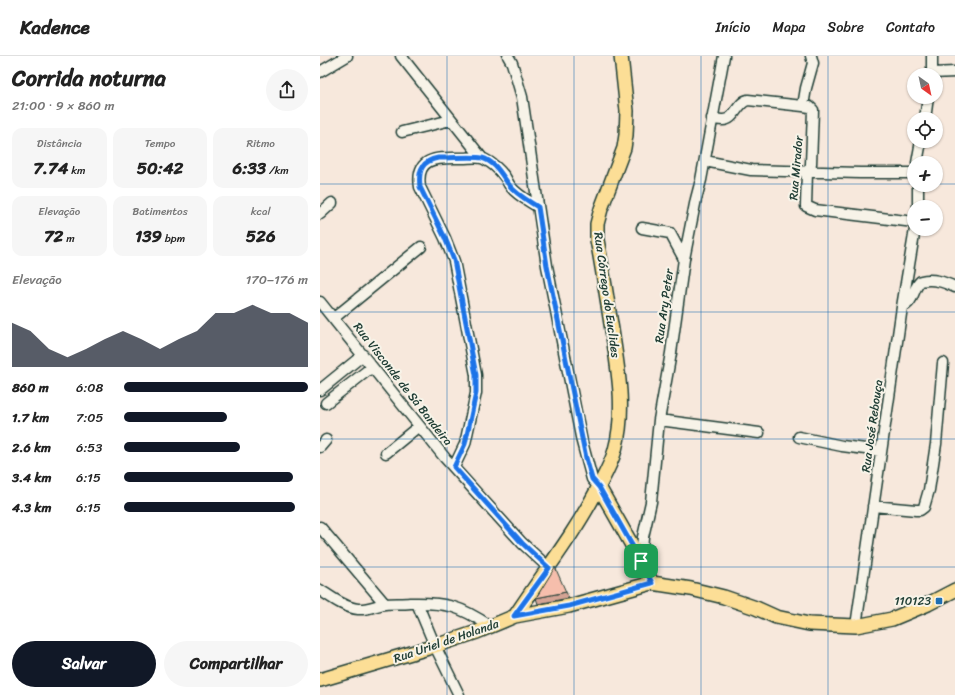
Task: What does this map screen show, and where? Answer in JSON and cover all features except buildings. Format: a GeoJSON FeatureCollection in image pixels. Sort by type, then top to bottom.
{"type":"FeatureCollection","features":[{"type":"Feature","properties":{"kind":"main road","name":"Rua Córrego do Euclides"},"geometry":{"type":"LineString","coordinates":[[599,487],[615,450],[621,403],[616,358],[597,240],[597,224],[601,209],[624,148],[626,135],[626,111],[621,56]]}},
{"type":"Feature","properties":{"kind":"main road"},"geometry":{"type":"LineString","coordinates":[[599,487],[652,583]]}},
{"type":"Feature","properties":{"kind":"main road","name":"Rua Uriel de Holanda"},"geometry":{"type":"LineString","coordinates":[[320,680],[434,646],[514,616],[549,568],[586,512],[599,487]]}},
{"type":"Feature","properties":{"kind":"main road"},"geometry":{"type":"LineString","coordinates":[[514,616],[569,606],[652,583],[724,597],[756,608],[776,617],[809,624],[856,626],[892,619],[928,604],[955,590]]}},
{"type":"Feature","properties":{"kind":"street"},"geometry":{"type":"LineString","coordinates":[[320,72],[347,56]]}},
{"type":"Feature","properties":{"kind":"street"},"geometry":{"type":"LineString","coordinates":[[401,56],[482,158],[496,167],[505,177],[510,187],[538,207]]}},
{"type":"Feature","properties":{"kind":"street"},"geometry":{"type":"LineString","coordinates":[[508,56],[512,63],[522,97],[547,266],[582,442],[592,479],[599,487]]}},
{"type":"Feature","properties":{"kind":"street","name":"Rua Ary Peter"},"geometry":{"type":"LineString","coordinates":[[641,561],[643,537],[651,502],[659,420],[671,353],[684,259],[705,161],[724,56]]}},
{"type":"Feature","properties":{"kind":"street"},"geometry":{"type":"LineString","coordinates":[[712,118],[726,120],[743,102],[748,100],[803,106],[813,63],[811,56]]}},
{"type":"Feature","properties":{"kind":"street"},"geometry":{"type":"LineString","coordinates":[[932,56],[932,68]]}},
{"type":"Feature","properties":{"kind":"street"},"geometry":{"type":"LineString","coordinates":[[943,73],[955,72]]}},
{"type":"Feature","properties":{"kind":"street","name":"Rua Mirador"},"geometry":{"type":"LineString","coordinates":[[803,106],[810,107],[813,110],[811,164],[810,169],[806,172],[805,205],[815,210],[907,221]]}},
{"type":"Feature","properties":{"kind":"street"},"geometry":{"type":"LineString","coordinates":[[402,132],[451,120]]}},
{"type":"Feature","properties":{"kind":"street"},"geometry":{"type":"LineString","coordinates":[[454,467],[465,444],[476,393],[476,375],[454,260],[420,187],[419,178],[420,171],[424,164],[430,160],[438,158],[482,158]]}},
{"type":"Feature","properties":{"kind":"street"},"geometry":{"type":"LineString","coordinates":[[705,161],[751,170],[907,173]]}},
{"type":"Feature","properties":{"kind":"street"},"geometry":{"type":"LineString","coordinates":[[320,214],[332,204]]}},
{"type":"Feature","properties":{"kind":"street"},"geometry":{"type":"LineString","coordinates":[[642,228],[670,233],[684,259]]}},
{"type":"Feature","properties":{"kind":"street","name":"Rua José Rebouça"},"geometry":{"type":"LineString","coordinates":[[856,626],[902,306],[914,236]]}},
{"type":"Feature","properties":{"kind":"street"},"geometry":{"type":"LineString","coordinates":[[327,314],[421,247]]}},
{"type":"Feature","properties":{"kind":"street"},"geometry":{"type":"LineString","coordinates":[[902,306],[911,301],[916,287],[921,281],[932,280],[943,282],[955,287]]}},
{"type":"Feature","properties":{"kind":"street","name":"Rua Visconde de Sá Bandeira"},"geometry":{"type":"LineString","coordinates":[[320,302],[327,314],[363,355],[445,458],[522,543],[549,568]]}},
{"type":"Feature","properties":{"kind":"street"},"geometry":{"type":"LineString","coordinates":[[320,390],[363,355]]}},
{"type":"Feature","properties":{"kind":"street"},"geometry":{"type":"LineString","coordinates":[[873,506],[916,510],[920,510],[924,507],[929,490],[936,444],[943,363]]}},
{"type":"Feature","properties":{"kind":"street"},"geometry":{"type":"LineString","coordinates":[[326,403],[372,367]]}},
{"type":"Feature","properties":{"kind":"street"},"geometry":{"type":"LineString","coordinates":[[659,420],[760,433]]}},
{"type":"Feature","properties":{"kind":"street"},"geometry":{"type":"LineString","coordinates":[[386,453],[419,426]]}},
{"type":"Feature","properties":{"kind":"street"},"geometry":{"type":"LineString","coordinates":[[799,437],[842,446],[881,451]]}},
{"type":"Feature","properties":{"kind":"street"},"geometry":{"type":"LineString","coordinates":[[320,527],[385,604]]}},
{"type":"Feature","properties":{"kind":"street"},"geometry":{"type":"LineString","coordinates":[[320,590],[351,607],[358,609],[370,608],[385,604],[417,603],[448,605],[473,615],[490,626]]}},
{"type":"Feature","properties":{"kind":"street"},"geometry":{"type":"LineString","coordinates":[[417,603],[434,646],[459,695]]}},
{"type":"Feature","properties":{"kind":"place","name":"110123"},"geometry":{"type":"Point","coordinates":[939,601]}},
{"type":"Feature","properties":{"kind":"route"},"geometry":{"type":"LineString","coordinates":[[438,158],[482,158],[496,167],[505,177],[510,187],[538,207],[547,266],[560,332],[586,458],[592,479],[599,487],[641,561],[652,583],[569,606],[514,616],[549,568],[522,543],[454,467],[465,444],[476,393],[476,375],[454,260],[420,187],[420,171],[424,164],[430,160],[438,158]]}}]}
